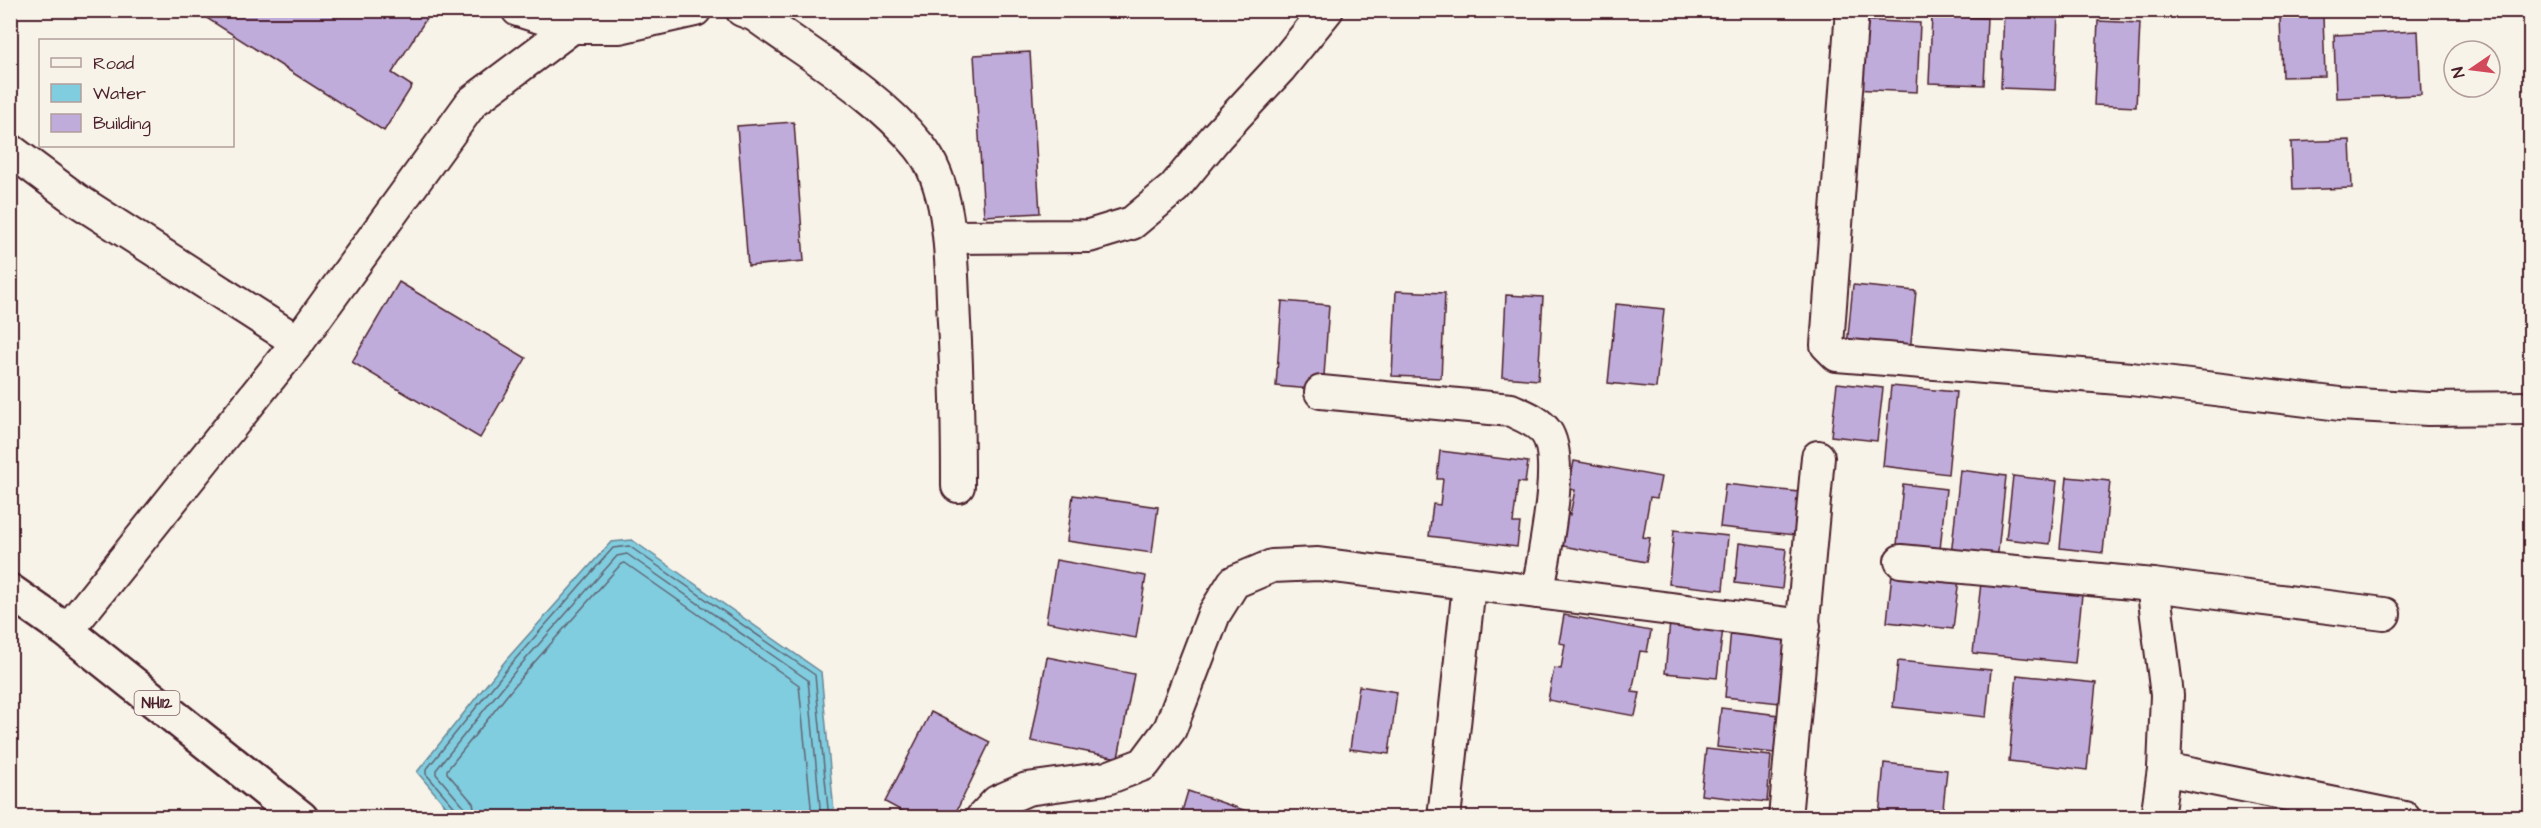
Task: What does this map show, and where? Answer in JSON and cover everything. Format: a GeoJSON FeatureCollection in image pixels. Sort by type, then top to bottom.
{"type":"FeatureCollection","features":[{"type":"Feature","properties":{"kind":"highway","name":"NH112"},"geometry":{"type":"LineString","coordinates":[[10,591],[67,631],[301,818]]}},
{"type":"Feature","properties":{"kind":"street"},"geometry":{"type":"LineString","coordinates":[[518,10],[572,27],[620,27],[695,10]]}},
{"type":"Feature","properties":{"kind":"street"},"geometry":{"type":"LineString","coordinates":[[742,10],[755,15],[850,82],[920,147],[940,185],[950,237],[957,393],[958,486]]}},
{"type":"Feature","properties":{"kind":"street"},"geometry":{"type":"LineString","coordinates":[[950,237],[1089,236],[1132,223],[1174,188],[1217,136],[1280,68],[1327,10]]}},
{"type":"Feature","properties":{"kind":"street"},"geometry":{"type":"LineString","coordinates":[[1852,10],[1827,345],[1837,355],[2131,380],[2340,404],[2428,409],[2530,408]]}},
{"type":"Feature","properties":{"kind":"street"},"geometry":{"type":"LineString","coordinates":[[67,631],[298,342],[472,102],[572,27]]}},
{"type":"Feature","properties":{"kind":"street"},"geometry":{"type":"LineString","coordinates":[[10,150],[77,200],[298,342]]}},
{"type":"Feature","properties":{"kind":"street"},"geometry":{"type":"LineString","coordinates":[[1321,392],[1511,411],[1533,420],[1546,431],[1553,444],[1555,462],[1538,592]]}},
{"type":"Feature","properties":{"kind":"street"},"geometry":{"type":"LineString","coordinates":[[1785,818],[1818,457]]}},
{"type":"Feature","properties":{"kind":"street"},"geometry":{"type":"LineString","coordinates":[[1901,561],[2153,585],[2384,614]]}},
{"type":"Feature","properties":{"kind":"street"},"geometry":{"type":"LineString","coordinates":[[982,818],[997,802],[1027,789],[1107,778],[1144,764],[1170,729],[1214,614],[1234,582],[1272,566],[1318,564],[1804,626]]}},
{"type":"Feature","properties":{"kind":"street"},"geometry":{"type":"LineString","coordinates":[[1444,818],[1469,585]]}},
{"type":"Feature","properties":{"kind":"street"},"geometry":{"type":"LineString","coordinates":[[2153,585],[2168,695],[2164,769],[2157,818]]}},
{"type":"Feature","properties":{"kind":"street"},"geometry":{"type":"LineString","coordinates":[[2164,769],[2404,818]]}},
{"type":"Feature","properties":{"kind":"water"},"geometry":{"type":"Polygon","coordinates":[[[632,540],[821,672],[834,812],[830,817],[455,817],[417,772],[506,660],[611,542],[632,540]]]}},
{"type":"Feature","properties":{"kind":"building"},"geometry":{"type":"Polygon","coordinates":[[[194,10],[419,10],[428,16],[392,73],[412,86],[384,131],[194,10]]]}},
{"type":"Feature","properties":{"kind":"building"},"geometry":{"type":"Polygon","coordinates":[[[2004,10],[2058,12],[2055,90],[2001,88],[2004,10]]]}},
{"type":"Feature","properties":{"kind":"building"},"geometry":{"type":"Polygon","coordinates":[[[1932,16],[1987,18],[1984,85],[1929,83],[1932,16]]]}},
{"type":"Feature","properties":{"kind":"building"},"geometry":{"type":"Polygon","coordinates":[[[2323,16],[2325,76],[2282,77],[2280,17],[2323,16]]]}},
{"type":"Feature","properties":{"kind":"building"},"geometry":{"type":"Polygon","coordinates":[[[1855,20],[1920,23],[1917,92],[1851,89],[1855,20]]]}},
{"type":"Feature","properties":{"kind":"building"},"geometry":{"type":"Polygon","coordinates":[[[2098,21],[2140,23],[2136,107],[2094,105],[2098,21]]]}},
{"type":"Feature","properties":{"kind":"building"},"geometry":{"type":"Polygon","coordinates":[[[2418,31],[2421,95],[2336,98],[2334,35],[2418,31]]]}},
{"type":"Feature","properties":{"kind":"building"},"geometry":{"type":"Polygon","coordinates":[[[1030,52],[1040,213],[984,216],[974,55],[1030,52]]]}},
{"type":"Feature","properties":{"kind":"building"},"geometry":{"type":"Polygon","coordinates":[[[794,122],[804,261],[748,266],[737,126],[794,122]]]}},
{"type":"Feature","properties":{"kind":"building"},"geometry":{"type":"Polygon","coordinates":[[[2350,140],[2352,188],[2293,190],[2291,142],[2350,140]]]}},
{"type":"Feature","properties":{"kind":"building"},"geometry":{"type":"Polygon","coordinates":[[[399,282],[526,358],[480,438],[352,362],[399,282]]]}},
{"type":"Feature","properties":{"kind":"building"},"geometry":{"type":"Polygon","coordinates":[[[1853,285],[1916,291],[1910,352],[1847,346],[1853,285]]]}},
{"type":"Feature","properties":{"kind":"building"},"geometry":{"type":"Polygon","coordinates":[[[1396,291],[1445,293],[1441,378],[1392,376],[1396,291]]]}},
{"type":"Feature","properties":{"kind":"building"},"geometry":{"type":"Polygon","coordinates":[[[1506,295],[1543,297],[1538,380],[1502,377],[1506,295]]]}},
{"type":"Feature","properties":{"kind":"building"},"geometry":{"type":"Polygon","coordinates":[[[1282,301],[1329,305],[1323,390],[1276,386],[1282,301]]]}},
{"type":"Feature","properties":{"kind":"building"},"geometry":{"type":"Polygon","coordinates":[[[1616,304],[1664,309],[1656,388],[1608,383],[1616,304]]]}},
{"type":"Feature","properties":{"kind":"building"},"geometry":{"type":"Polygon","coordinates":[[[1837,383],[1883,388],[1877,441],[1831,436],[1837,383]]]}},
{"type":"Feature","properties":{"kind":"building"},"geometry":{"type":"Polygon","coordinates":[[[1891,386],[1956,392],[1948,474],[1883,466],[1891,386]]]}},
{"type":"Feature","properties":{"kind":"building"},"geometry":{"type":"Polygon","coordinates":[[[1440,451],[1528,462],[1525,483],[1518,482],[1513,523],[1520,523],[1517,547],[1429,536],[1433,504],[1440,505],[1443,479],[1437,479],[1440,451]]]}},
{"type":"Feature","properties":{"kind":"building"},"geometry":{"type":"Polygon","coordinates":[[[1574,461],[1661,477],[1657,498],[1650,497],[1643,537],[1650,538],[1646,562],[1558,545],[1564,514],[1570,515],[1575,490],[1569,489],[1574,461]]]}},
{"type":"Feature","properties":{"kind":"building"},"geometry":{"type":"Polygon","coordinates":[[[1960,470],[2006,476],[1997,561],[1951,556],[1960,470]]]}},
{"type":"Feature","properties":{"kind":"building"},"geometry":{"type":"Polygon","coordinates":[[[2013,476],[2057,481],[2050,544],[2006,539],[2013,476]]]}},
{"type":"Feature","properties":{"kind":"building"},"geometry":{"type":"Polygon","coordinates":[[[2067,477],[2110,481],[2103,553],[2060,548],[2067,477]]]}},
{"type":"Feature","properties":{"kind":"building"},"geometry":{"type":"Polygon","coordinates":[[[1725,484],[1799,492],[1795,535],[1720,527],[1725,484]]]}},
{"type":"Feature","properties":{"kind":"building"},"geometry":{"type":"Polygon","coordinates":[[[1903,484],[1946,489],[1940,550],[1897,545],[1903,484]]]}},
{"type":"Feature","properties":{"kind":"building"},"geometry":{"type":"Polygon","coordinates":[[[1073,495],[1158,507],[1152,553],[1067,541],[1073,495]]]}},
{"type":"Feature","properties":{"kind":"building"},"geometry":{"type":"Polygon","coordinates":[[[1674,530],[1728,536],[1723,590],[1669,584],[1674,530]]]}},
{"type":"Feature","properties":{"kind":"building"},"geometry":{"type":"Polygon","coordinates":[[[1739,543],[1786,549],[1782,589],[1735,583],[1739,543]]]}},
{"type":"Feature","properties":{"kind":"building"},"geometry":{"type":"Polygon","coordinates":[[[1056,560],[1146,576],[1136,638],[1046,622],[1056,560]]]}},
{"type":"Feature","properties":{"kind":"building"},"geometry":{"type":"Polygon","coordinates":[[[1893,563],[1960,570],[1953,629],[1887,622],[1893,563]]]}},
{"type":"Feature","properties":{"kind":"building"},"geometry":{"type":"Polygon","coordinates":[[[1982,574],[2083,585],[2075,663],[1973,653],[1982,574]]]}},
{"type":"Feature","properties":{"kind":"building"},"geometry":{"type":"Polygon","coordinates":[[[1564,615],[1651,631],[1647,652],[1640,651],[1632,692],[1640,693],[1635,716],[1548,700],[1554,668],[1561,669],[1565,644],[1559,643],[1564,615]]]}},
{"type":"Feature","properties":{"kind":"building"},"geometry":{"type":"Polygon","coordinates":[[[1670,622],[1723,628],[1717,678],[1665,673],[1670,622]]]}},
{"type":"Feature","properties":{"kind":"building"},"geometry":{"type":"Polygon","coordinates":[[[1731,629],[1787,635],[1780,703],[1725,697],[1731,629]]]}},
{"type":"Feature","properties":{"kind":"building"},"geometry":{"type":"Polygon","coordinates":[[[1047,657],[1134,674],[1118,758],[1031,741],[1047,657]]]}},
{"type":"Feature","properties":{"kind":"building"},"geometry":{"type":"Polygon","coordinates":[[[1898,661],[1991,670],[1986,717],[1893,707],[1898,661]]]}},
{"type":"Feature","properties":{"kind":"building"},"geometry":{"type":"Polygon","coordinates":[[[2017,675],[2096,683],[2087,770],[2009,761],[2017,675]]]}},
{"type":"Feature","properties":{"kind":"building"},"geometry":{"type":"Polygon","coordinates":[[[1359,686],[1397,692],[1389,754],[1350,749],[1359,686]]]}},
{"type":"Feature","properties":{"kind":"building"},"geometry":{"type":"Polygon","coordinates":[[[1721,708],[1779,715],[1775,753],[1717,747],[1721,708]]]}},
{"type":"Feature","properties":{"kind":"building"},"geometry":{"type":"Polygon","coordinates":[[[931,712],[990,742],[953,818],[915,818],[885,802],[931,712]]]}},
{"type":"Feature","properties":{"kind":"building"},"geometry":{"type":"Polygon","coordinates":[[[1706,749],[1771,756],[1767,802],[1701,795],[1706,749]]]}},
{"type":"Feature","properties":{"kind":"building"},"geometry":{"type":"Polygon","coordinates":[[[1884,763],[1947,770],[1942,818],[1879,818],[1884,763]]]}},
{"type":"Feature","properties":{"kind":"building"},"geometry":{"type":"Polygon","coordinates":[[[1188,791],[1267,818],[1180,818],[1188,791]]]}}]}
